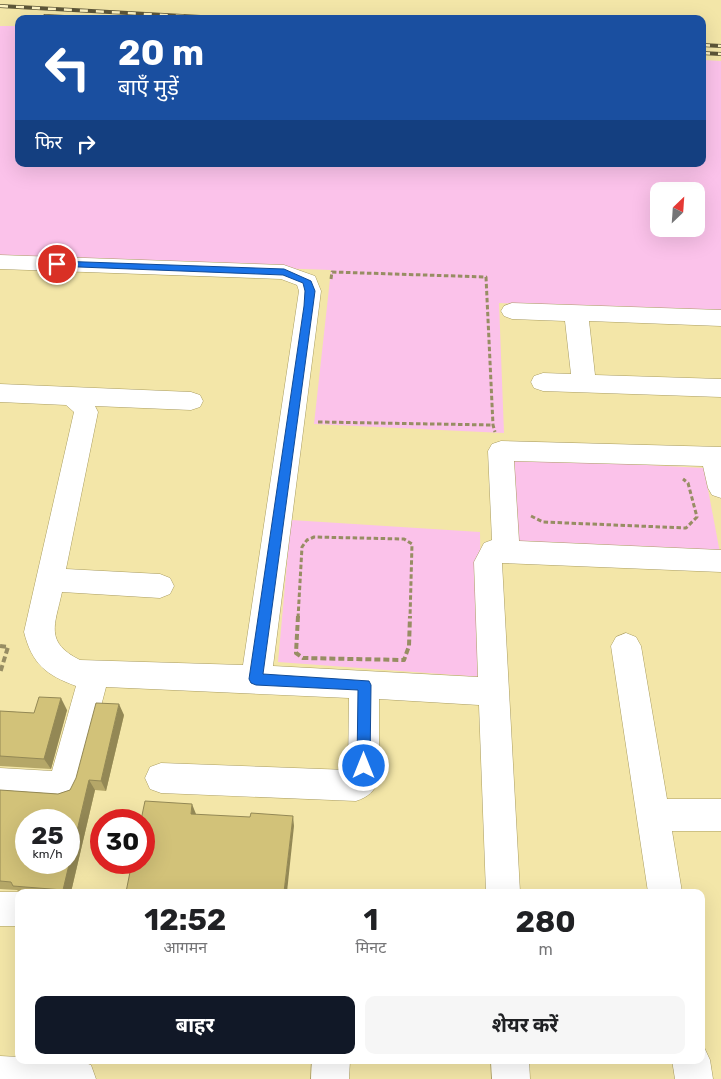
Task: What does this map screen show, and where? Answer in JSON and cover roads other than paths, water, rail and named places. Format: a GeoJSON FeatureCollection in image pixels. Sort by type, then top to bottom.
{"type":"FeatureCollection","features":[{"type":"Feature","properties":{"kind":"street"},"geometry":{"type":"LineString","coordinates":[[0,262],[284,272],[307,281],[310,291],[256,679]]}},
{"type":"Feature","properties":{"kind":"street"},"geometry":{"type":"LineString","coordinates":[[512,311],[721,318]]}},
{"type":"Feature","properties":{"kind":"street"},"geometry":{"type":"LineString","coordinates":[[576,313],[584,383]]}},
{"type":"Feature","properties":{"kind":"street"},"geometry":{"type":"LineString","coordinates":[[543,382],[721,388]]}},
{"type":"Feature","properties":{"kind":"street"},"geometry":{"type":"LineString","coordinates":[[0,392],[191,401]]}},
{"type":"Feature","properties":{"kind":"street"},"geometry":{"type":"LineString","coordinates":[[71,396],[81,403],[86,412],[39,632],[41,645],[47,654],[58,664],[78,673],[256,679],[362,673],[494,692]]}},
{"type":"Feature","properties":{"kind":"street"},"geometry":{"type":"LineString","coordinates":[[506,550],[501,451],[718,457],[721,488]]}},
{"type":"Feature","properties":{"kind":"street"},"geometry":{"type":"LineString","coordinates":[[503,889],[488,562],[494,551],[506,550],[721,561]]}},
{"type":"Feature","properties":{"kind":"street"},"geometry":{"type":"LineString","coordinates":[[50,580],[160,586]]}},
{"type":"Feature","properties":{"kind":"street"},"geometry":{"type":"LineString","coordinates":[[626,646],[665,889]]}},
{"type":"Feature","properties":{"kind":"street"},"geometry":{"type":"LineString","coordinates":[[0,783],[64,787],[96,673]]}},
{"type":"Feature","properties":{"kind":"street"},"geometry":{"type":"LineString","coordinates":[[161,778],[356,786],[363,780],[364,766],[362,673]]}},
{"type":"Feature","properties":{"kind":"street"},"geometry":{"type":"LineString","coordinates":[[653,815],[721,815]]}},
{"type":"Feature","properties":{"kind":"street"},"geometry":{"type":"LineString","coordinates":[[0,908],[15,909]]}},
{"type":"Feature","properties":{"kind":"street"},"geometry":{"type":"LineString","coordinates":[[330,1079],[331,1064]]}},
{"type":"Feature","properties":{"kind":"street"},"geometry":{"type":"LineString","coordinates":[[510,1064],[511,1079]]}},
{"type":"Feature","properties":{"kind":"street"},"geometry":{"type":"LineString","coordinates":[[692,1064],[694,1079]]}},
{"type":"Feature","properties":{"kind":"street"},"geometry":{"type":"LineString","coordinates":[[0,1075],[77,1079]]}},
{"type":"Feature","properties":{"kind":"railway"},"geometry":{"type":"LineString","coordinates":[[0,6],[164,15]]}},
{"type":"Feature","properties":{"kind":"railway"},"geometry":{"type":"LineString","coordinates":[[706,45],[721,46]]}},
{"type":"Feature","properties":{"kind":"railway"},"geometry":{"type":"LineString","coordinates":[[706,53],[721,54]]}}]}
